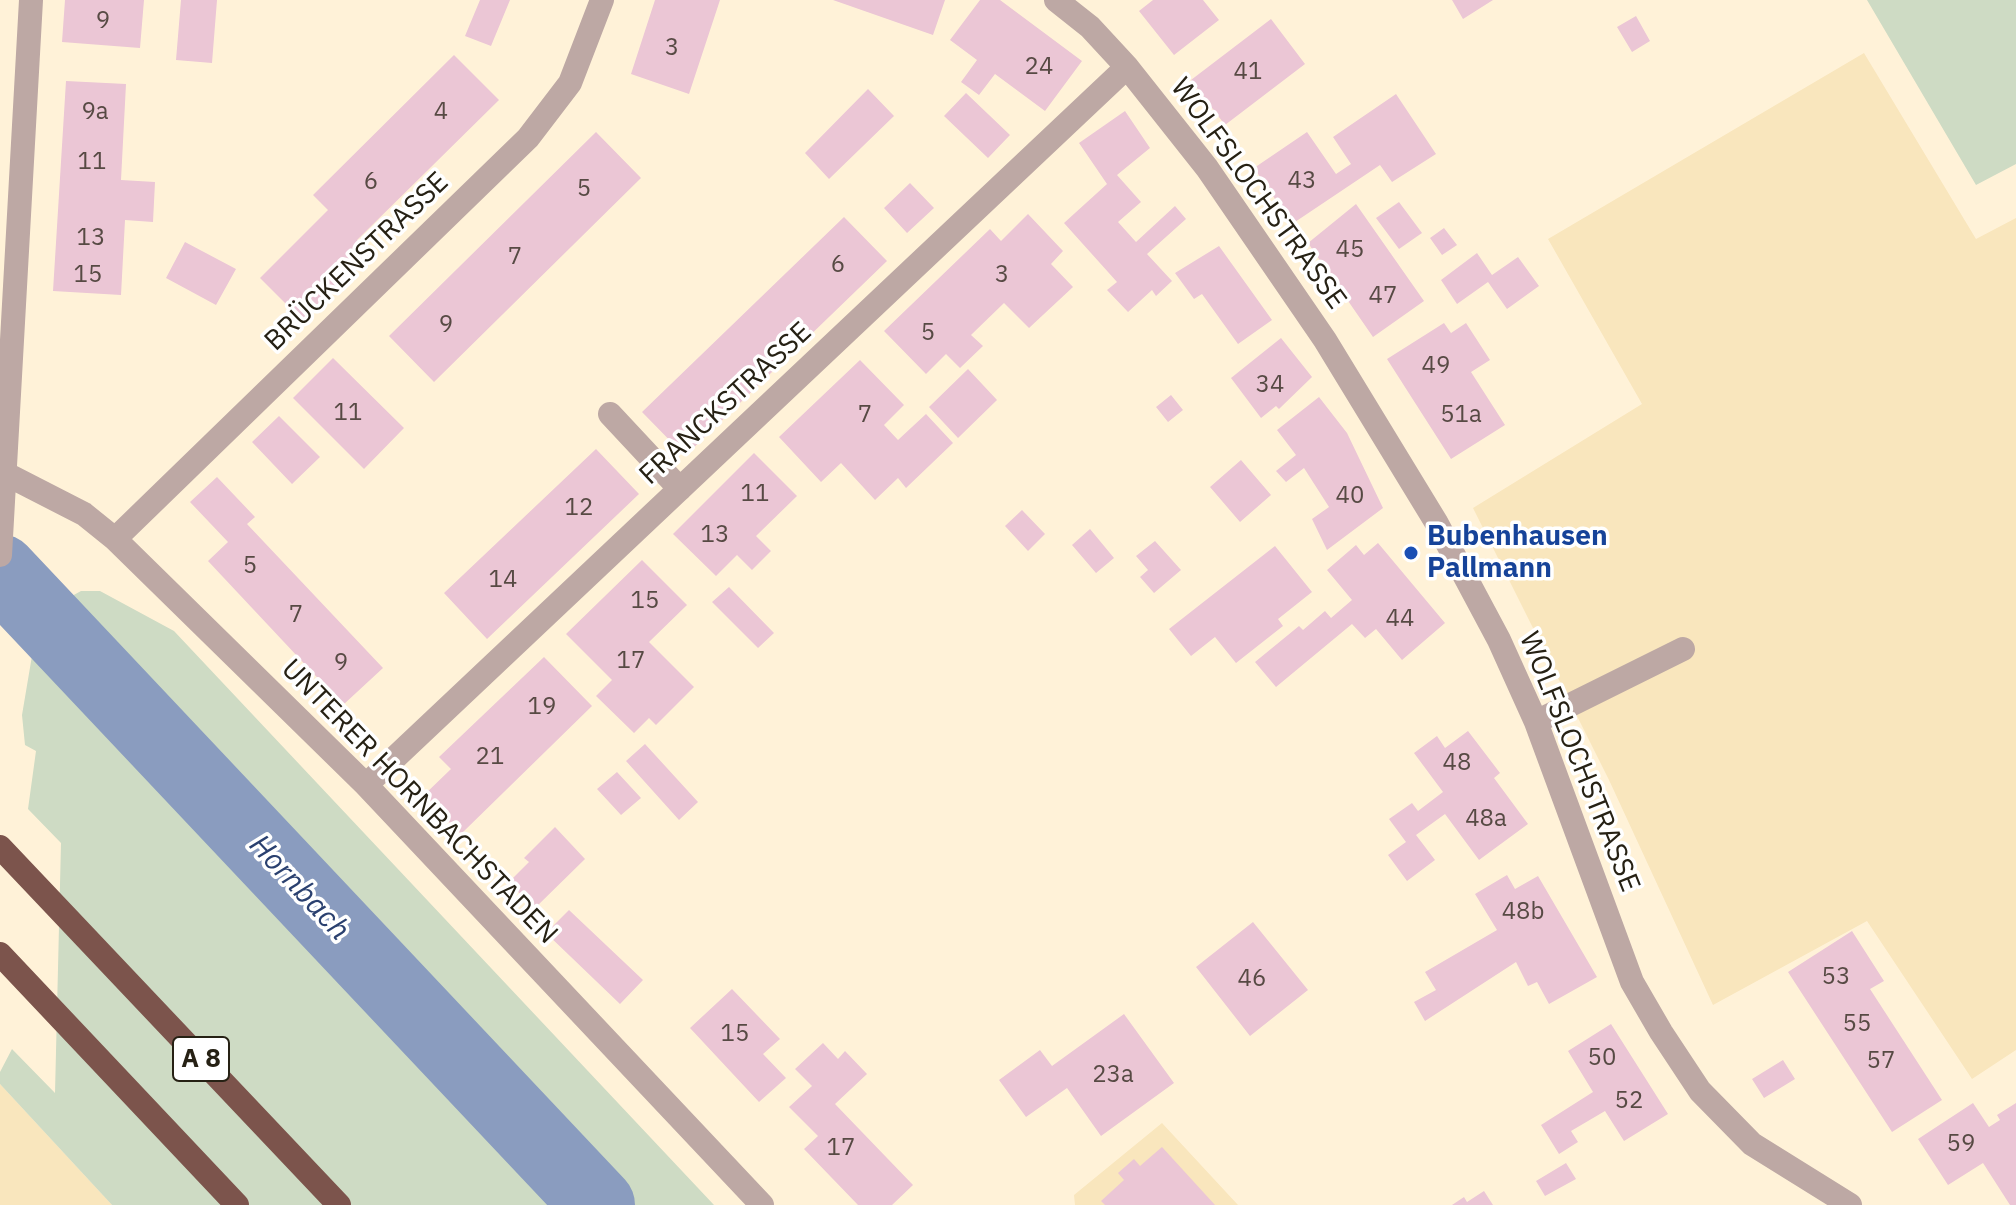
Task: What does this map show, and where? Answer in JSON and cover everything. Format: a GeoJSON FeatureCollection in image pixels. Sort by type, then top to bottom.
{"type":"FeatureCollection","features":[{"type":"Feature","properties":{"kind":"highway","name":"A 8"},"geometry":{"type":"LineString","coordinates":[[0,847],[339,1205]]}},
{"type":"Feature","properties":{"kind":"highway","name":"A 8"},"geometry":{"type":"LineString","coordinates":[[0,954],[237,1205]]}},
{"type":"Feature","properties":{"kind":"street"},"geometry":{"type":"LineString","coordinates":[[0,555],[31,0]]}},
{"type":"Feature","properties":{"kind":"street","name":"BRÜCKENSTRASSE"},"geometry":{"type":"LineString","coordinates":[[115,539],[528,138],[570,83],[602,0]]}},
{"type":"Feature","properties":{"kind":"street","name":"WOLFSLOCHSTRASSE"},"geometry":{"type":"LineString","coordinates":[[1056,0],[1090,27],[1127,67],[1207,168],[1325,340],[1436,522],[1499,640],[1536,722],[1632,982],[1661,1032],[1700,1091],[1752,1144],[1850,1205]]}},
{"type":"Feature","properties":{"kind":"street","name":"FRANCKSTRASSE"},"geometry":{"type":"LineString","coordinates":[[366,785],[1127,67]]}},
{"type":"Feature","properties":{"kind":"street"},"geometry":{"type":"LineString","coordinates":[[610,414],[680,489]]}},
{"type":"Feature","properties":{"kind":"street","name":"UNTERER HORNBACHSTADEN"},"geometry":{"type":"LineString","coordinates":[[6,478],[84,514],[115,539],[366,785],[762,1205]]}},
{"type":"Feature","properties":{"kind":"street"},"geometry":{"type":"LineString","coordinates":[[1536,722],[1683,649]]}},
{"type":"Feature","properties":{"kind":"shaded area"},"geometry":{"type":"Polygon","coordinates":[[[1864,53],[1976,239],[2016,218],[2016,1050],[1972,1079],[1867,921],[1713,1005],[1609,780],[1473,508],[1642,404],[1548,239],[1864,53]]]}},
{"type":"Feature","properties":{"kind":"shaded area"},"geometry":{"type":"Polygon","coordinates":[[[0,1084],[112,1205],[0,1205],[0,1084]]]}},
{"type":"Feature","properties":{"kind":"shaded area"},"geometry":{"type":"Polygon","coordinates":[[[1162,1123],[1238,1205],[1075,1205],[1074,1195],[1162,1123]]]}},
{"type":"Feature","properties":{"kind":"green space"},"geometry":{"type":"Polygon","coordinates":[[[1867,0],[2016,0],[2016,164],[1976,185],[1867,0]]]}},
{"type":"Feature","properties":{"kind":"green space"},"geometry":{"type":"Polygon","coordinates":[[[81,591],[100,591],[174,631],[714,1205],[112,1205],[0,1084],[0,1072],[12,1049],[55,1093],[61,843],[28,809],[36,751],[25,745],[22,715],[35,638],[50,608],[81,591]]]}},
{"type":"Feature","properties":{"kind":"building"},"geometry":{"type":"Polygon","coordinates":[[[65,0],[144,0],[140,48],[62,42],[65,0]]]}},
{"type":"Feature","properties":{"kind":"building"},"geometry":{"type":"Polygon","coordinates":[[[181,0],[217,0],[212,63],[176,60],[181,0]]]}},
{"type":"Feature","properties":{"kind":"building"},"geometry":{"type":"Polygon","coordinates":[[[480,0],[510,0],[491,46],[465,36],[480,0]]]}},
{"type":"Feature","properties":{"kind":"building"},"geometry":{"type":"Polygon","coordinates":[[[655,0],[720,0],[689,94],[631,74],[655,0]]]}},
{"type":"Feature","properties":{"kind":"building"},"geometry":{"type":"Polygon","coordinates":[[[833,0],[945,0],[933,35],[833,0]]]}},
{"type":"Feature","properties":{"kind":"building"},"geometry":{"type":"Polygon","coordinates":[[[980,0],[1000,0],[1082,61],[1045,111],[995,74],[979,95],[961,82],[977,60],[950,40],[980,0]]]}},
{"type":"Feature","properties":{"kind":"building"},"geometry":{"type":"Polygon","coordinates":[[[1153,0],[1203,0],[1219,20],[1174,55],[1139,11],[1153,0]]]}},
{"type":"Feature","properties":{"kind":"building"},"geometry":{"type":"Polygon","coordinates":[[[1452,0],[1493,0],[1463,19],[1452,0]]]}},
{"type":"Feature","properties":{"kind":"building"},"geometry":{"type":"Polygon","coordinates":[[[1636,16],[1650,41],[1632,52],[1617,27],[1636,16]]]}},
{"type":"Feature","properties":{"kind":"building"},"geometry":{"type":"Polygon","coordinates":[[[1271,19],[1305,64],[1225,125],[1191,80],[1271,19]]]}},
{"type":"Feature","properties":{"kind":"building"},"geometry":{"type":"Polygon","coordinates":[[[454,55],[499,100],[357,240],[372,255],[304,322],[260,278],[328,210],[313,195],[454,55]]]}},
{"type":"Feature","properties":{"kind":"building"},"geometry":{"type":"Polygon","coordinates":[[[66,81],[126,84],[121,180],[155,182],[153,222],[125,220],[121,295],[53,291],[66,81]]]}},
{"type":"Feature","properties":{"kind":"building"},"geometry":{"type":"Polygon","coordinates":[[[868,89],[894,116],[829,179],[805,153],[868,89]]]}},
{"type":"Feature","properties":{"kind":"building"},"geometry":{"type":"Polygon","coordinates":[[[966,93],[1010,135],[988,158],[944,116],[966,93]]]}},
{"type":"Feature","properties":{"kind":"building"},"geometry":{"type":"Polygon","coordinates":[[[1396,94],[1436,154],[1392,182],[1380,165],[1292,224],[1254,168],[1307,132],[1336,174],[1351,164],[1333,137],[1396,94]]]}},
{"type":"Feature","properties":{"kind":"building"},"geometry":{"type":"Polygon","coordinates":[[[1125,111],[1150,148],[1117,175],[1141,202],[1118,222],[1136,242],[1175,206],[1186,219],[1147,254],[1172,281],[1156,296],[1152,290],[1128,312],[1107,290],[1117,282],[1064,223],[1107,184],[1079,143],[1125,111]]]}},
{"type":"Feature","properties":{"kind":"building"},"geometry":{"type":"Polygon","coordinates":[[[596,132],[641,178],[434,382],[389,336],[596,132]]]}},
{"type":"Feature","properties":{"kind":"building"},"geometry":{"type":"Polygon","coordinates":[[[910,183],[934,208],[907,233],[884,208],[910,183]]]}},
{"type":"Feature","properties":{"kind":"building"},"geometry":{"type":"Polygon","coordinates":[[[1399,202],[1422,233],[1399,249],[1376,218],[1399,202]]]}},
{"type":"Feature","properties":{"kind":"building"},"geometry":{"type":"Polygon","coordinates":[[[1356,204],[1424,301],[1373,337],[1308,243],[1356,204]]]}},
{"type":"Feature","properties":{"kind":"building"},"geometry":{"type":"Polygon","coordinates":[[[1028,214],[1063,251],[1051,264],[1073,287],[1029,328],[1004,303],[971,335],[983,346],[960,368],[946,354],[926,374],[884,331],[990,229],[1001,241],[1028,214]]]}},
{"type":"Feature","properties":{"kind":"building"},"geometry":{"type":"Polygon","coordinates":[[[844,217],[887,261],[685,456],[642,412],[844,217]]]}},
{"type":"Feature","properties":{"kind":"building"},"geometry":{"type":"Polygon","coordinates":[[[1444,228],[1457,245],[1442,255],[1430,238],[1444,228]]]}},
{"type":"Feature","properties":{"kind":"building"},"geometry":{"type":"Polygon","coordinates":[[[185,242],[236,269],[216,305],[166,278],[185,242]]]}},
{"type":"Feature","properties":{"kind":"building"},"geometry":{"type":"Polygon","coordinates":[[[1219,246],[1272,320],[1238,344],[1202,294],[1194,299],[1175,273],[1219,246]]]}},
{"type":"Feature","properties":{"kind":"building"},"geometry":{"type":"Polygon","coordinates":[[[1477,253],[1492,275],[1518,257],[1539,286],[1507,309],[1488,282],[1457,304],[1441,280],[1477,253]]]}},
{"type":"Feature","properties":{"kind":"building"},"geometry":{"type":"Polygon","coordinates":[[[1444,323],[1451,333],[1466,323],[1490,360],[1471,372],[1505,425],[1451,459],[1387,359],[1444,323]]]}},
{"type":"Feature","properties":{"kind":"building"},"geometry":{"type":"Polygon","coordinates":[[[1281,338],[1312,377],[1279,409],[1276,406],[1261,418],[1231,378],[1281,338]]]}},
{"type":"Feature","properties":{"kind":"building"},"geometry":{"type":"Polygon","coordinates":[[[333,358],[404,428],[364,469],[293,398],[333,358]]]}},
{"type":"Feature","properties":{"kind":"building"},"geometry":{"type":"Polygon","coordinates":[[[860,360],[904,405],[884,425],[898,440],[926,414],[953,443],[906,488],[898,478],[875,500],[841,463],[821,482],[779,437],[860,360]]]}},
{"type":"Feature","properties":{"kind":"building"},"geometry":{"type":"Polygon","coordinates":[[[968,369],[997,400],[958,438],[929,407],[968,369]]]}},
{"type":"Feature","properties":{"kind":"building"},"geometry":{"type":"Polygon","coordinates":[[[1171,395],[1183,410],[1168,422],[1156,407],[1171,395]]]}},
{"type":"Feature","properties":{"kind":"building"},"geometry":{"type":"Polygon","coordinates":[[[1319,397],[1347,433],[1383,508],[1327,550],[1312,519],[1329,507],[1304,468],[1286,482],[1276,471],[1296,455],[1277,430],[1319,397]]]}},
{"type":"Feature","properties":{"kind":"building"},"geometry":{"type":"Polygon","coordinates":[[[279,416],[320,457],[292,484],[252,442],[279,416]]]}},
{"type":"Feature","properties":{"kind":"building"},"geometry":{"type":"Polygon","coordinates":[[[596,449],[639,494],[487,639],[444,593],[596,449]]]}},
{"type":"Feature","properties":{"kind":"building"},"geometry":{"type":"Polygon","coordinates":[[[754,453],[797,496],[756,536],[771,551],[752,570],[737,555],[716,576],[673,534],[754,453]]]}},
{"type":"Feature","properties":{"kind":"building"},"geometry":{"type":"Polygon","coordinates":[[[1241,460],[1271,495],[1240,522],[1210,487],[1241,460]]]}},
{"type":"Feature","properties":{"kind":"building"},"geometry":{"type":"Polygon","coordinates":[[[217,477],[255,517],[247,524],[383,668],[343,705],[208,561],[228,542],[190,502],[217,477]]]}},
{"type":"Feature","properties":{"kind":"building"},"geometry":{"type":"Polygon","coordinates":[[[1022,510],[1045,534],[1028,551],[1005,526],[1022,510]]]}},
{"type":"Feature","properties":{"kind":"building"},"geometry":{"type":"Polygon","coordinates":[[[1090,529],[1114,558],[1096,573],[1072,545],[1090,529]]]}},
{"type":"Feature","properties":{"kind":"building"},"geometry":{"type":"Polygon","coordinates":[[[1155,541],[1181,570],[1154,593],[1140,577],[1148,570],[1136,556],[1155,541]]]}},
{"type":"Feature","properties":{"kind":"building"},"geometry":{"type":"Polygon","coordinates":[[[1378,543],[1445,623],[1402,660],[1376,629],[1365,638],[1352,624],[1276,687],[1255,662],[1299,626],[1303,630],[1325,611],[1331,618],[1352,600],[1327,570],[1356,545],[1364,555],[1378,543]]]}},
{"type":"Feature","properties":{"kind":"building"},"geometry":{"type":"Polygon","coordinates":[[[1275,546],[1312,592],[1278,619],[1283,626],[1236,663],[1215,637],[1191,656],[1169,629],[1275,546]]]}},
{"type":"Feature","properties":{"kind":"building"},"geometry":{"type":"Polygon","coordinates":[[[642,560],[687,605],[649,642],[694,687],[656,725],[649,718],[634,733],[596,696],[612,680],[566,634],[642,560]]]}},
{"type":"Feature","properties":{"kind":"building"},"geometry":{"type":"Polygon","coordinates":[[[729,587],[774,633],[758,648],[712,602],[729,587]]]}},
{"type":"Feature","properties":{"kind":"building"},"geometry":{"type":"Polygon","coordinates":[[[544,657],[592,706],[461,834],[423,796],[451,769],[439,757],[544,657]]]}},
{"type":"Feature","properties":{"kind":"building"},"geometry":{"type":"Polygon","coordinates":[[[1468,731],[1500,773],[1494,778],[1528,824],[1479,860],[1445,814],[1416,835],[1435,860],[1407,881],[1388,855],[1406,842],[1389,819],[1412,803],[1418,811],[1443,792],[1414,753],[1437,736],[1445,748],[1468,731]]]}},
{"type":"Feature","properties":{"kind":"building"},"geometry":{"type":"Polygon","coordinates":[[[645,744],[698,802],[679,820],[626,761],[645,744]]]}},
{"type":"Feature","properties":{"kind":"building"},"geometry":{"type":"Polygon","coordinates":[[[617,772],[641,798],[621,815],[597,789],[617,772]]]}},
{"type":"Feature","properties":{"kind":"building"},"geometry":{"type":"Polygon","coordinates":[[[555,827],[585,859],[534,909],[509,882],[529,862],[524,858],[555,827]]]}},
{"type":"Feature","properties":{"kind":"building"},"geometry":{"type":"Polygon","coordinates":[[[1507,875],[1515,889],[1538,876],[1597,977],[1549,1004],[1537,982],[1528,986],[1516,962],[1425,1021],[1414,1002],[1436,990],[1425,972],[1497,930],[1475,894],[1507,875]]]}},
{"type":"Feature","properties":{"kind":"building"},"geometry":{"type":"Polygon","coordinates":[[[569,910],[643,980],[620,1004],[546,933],[569,910]]]}},
{"type":"Feature","properties":{"kind":"building"},"geometry":{"type":"Polygon","coordinates":[[[1253,922],[1308,990],[1250,1036],[1196,967],[1253,922]]]}},
{"type":"Feature","properties":{"kind":"building"},"geometry":{"type":"Polygon","coordinates":[[[1852,931],[1884,981],[1870,989],[1942,1100],[1892,1132],[1788,972],[1852,931]]]}},
{"type":"Feature","properties":{"kind":"building"},"geometry":{"type":"Polygon","coordinates":[[[732,989],[780,1039],[763,1054],[786,1078],[759,1102],[690,1028],[732,989]]]}},
{"type":"Feature","properties":{"kind":"building"},"geometry":{"type":"Polygon","coordinates":[[[1124,1014],[1174,1083],[1101,1136],[1067,1088],[1026,1117],[999,1080],[1040,1050],[1052,1066],[1124,1014]]]}},
{"type":"Feature","properties":{"kind":"building"},"geometry":{"type":"Polygon","coordinates":[[[1611,1024],[1668,1114],[1624,1141],[1605,1111],[1571,1131],[1578,1142],[1559,1154],[1541,1125],[1593,1092],[1568,1051],[1611,1024]]]}},
{"type":"Feature","properties":{"kind":"building"},"geometry":{"type":"Polygon","coordinates":[[[823,1043],[838,1059],[845,1051],[867,1074],[835,1104],[913,1185],[892,1205],[858,1205],[804,1149],[818,1136],[789,1107],[812,1086],[795,1069],[823,1043]]]}},
{"type":"Feature","properties":{"kind":"building"},"geometry":{"type":"Polygon","coordinates":[[[1783,1060],[1795,1079],[1764,1098],[1752,1079],[1783,1060]]]}},
{"type":"Feature","properties":{"kind":"building"},"geometry":{"type":"Polygon","coordinates":[[[1973,1103],[1989,1127],[2000,1120],[1997,1115],[2016,1103],[2016,1205],[2010,1205],[1983,1163],[1948,1185],[1918,1139],[1973,1103]]]}},
{"type":"Feature","properties":{"kind":"building"},"geometry":{"type":"Polygon","coordinates":[[[1162,1147],[1215,1205],[1105,1205],[1101,1201],[1124,1180],[1118,1173],[1134,1159],[1140,1166],[1162,1147]]]}},
{"type":"Feature","properties":{"kind":"building"},"geometry":{"type":"Polygon","coordinates":[[[1566,1163],[1576,1179],[1545,1196],[1536,1181],[1566,1163]]]}},
{"type":"Feature","properties":{"kind":"building"},"geometry":{"type":"Polygon","coordinates":[[[1484,1191],[1493,1205],[1452,1205],[1464,1197],[1467,1202],[1484,1191]]]}},
{"type":"Feature","properties":{"kind":"waterway","name":"Hornbach"},"geometry":{"type":"LineString","coordinates":[[0,571],[598,1205]]}},
{"type":"Feature","properties":{"kind":"place","name":"Bubenhausen Pallmann"},"geometry":{"type":"Point","coordinates":[1411,553]}}]}
